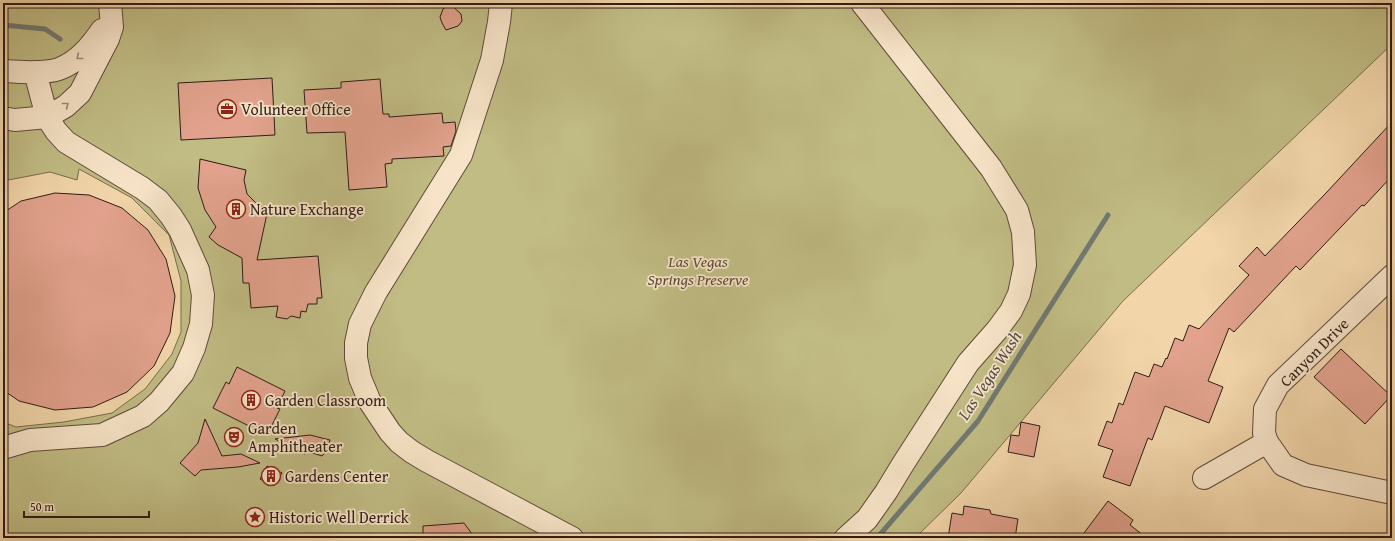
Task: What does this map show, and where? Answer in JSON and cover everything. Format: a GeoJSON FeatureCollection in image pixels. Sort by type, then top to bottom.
{"type":"FeatureCollection","features":[{"type":"Feature","properties":{"kind":"street"},"geometry":{"type":"LineString","coordinates":[[501,3],[492,60],[461,155],[376,292],[360,324],[356,343],[356,358],[360,378],[370,402],[390,432],[400,442],[412,452],[427,461],[572,538]]}},
{"type":"Feature","properties":{"kind":"street"},"geometry":{"type":"LineString","coordinates":[[846,538],[867,519],[968,363],[997,330],[1011,311],[1019,294],[1025,265],[1023,232],[1017,210],[1006,191],[990,168],[862,3]]}},
{"type":"Feature","properties":{"kind":"street"},"geometry":{"type":"LineString","coordinates":[[3,71],[35,72],[58,70],[78,58],[92,45],[110,9]]}},
{"type":"Feature","properties":{"kind":"street"},"geometry":{"type":"LineString","coordinates":[[3,118],[15,120],[47,117],[66,106],[80,93],[108,39],[112,27],[110,9]]}},
{"type":"Feature","properties":{"kind":"street"},"geometry":{"type":"LineString","coordinates":[[3,448],[30,440],[102,435],[142,416],[159,402],[183,373],[194,348],[201,324],[203,295],[198,270],[180,230],[171,216],[158,200],[142,188],[66,142],[56,131],[47,117],[35,72]]}},
{"type":"Feature","properties":{"kind":"street","name":"Canyon Drive"},"geometry":{"type":"LineString","coordinates":[[1267,442],[1264,433],[1265,409],[1278,385],[1392,276]]}},
{"type":"Feature","properties":{"kind":"street"},"geometry":{"type":"LineString","coordinates":[[1204,478],[1267,442],[1283,465],[1306,475],[1392,493]]}},
{"type":"Feature","properties":{"kind":"green space","name":"Las Vegas Springs Preserve"},"geometry":{"type":"Polygon","coordinates":[[[3,3],[1392,3],[1392,44],[1123,301],[961,493],[915,538],[3,538],[3,422],[16,427],[64,422],[112,413],[145,389],[172,354],[181,332],[181,281],[169,235],[132,198],[79,169],[77,180],[50,172],[3,181],[3,3]]]}},
{"type":"Feature","properties":{"kind":"building"},"geometry":{"type":"Polygon","coordinates":[[[450,4],[461,14],[462,21],[458,26],[446,30],[440,17],[443,9],[450,4]]]}},
{"type":"Feature","properties":{"kind":"building","name":"Volunteer Office"},"geometry":{"type":"Polygon","coordinates":[[[272,78],[275,135],[181,140],[178,83],[272,78]]]}},
{"type":"Feature","properties":{"kind":"building"},"geometry":{"type":"Polygon","coordinates":[[[380,79],[383,114],[389,114],[389,117],[442,113],[443,123],[455,122],[456,131],[451,146],[443,147],[444,156],[392,159],[392,163],[385,164],[387,187],[349,190],[345,132],[307,133],[304,90],[341,88],[341,82],[380,79]]]}},
{"type":"Feature","properties":{"kind":"building"},"geometry":{"type":"Polygon","coordinates":[[[1392,122],[1392,176],[1300,270],[1296,266],[1234,332],[1229,328],[1208,381],[1223,387],[1209,423],[1165,406],[1152,440],[1148,438],[1130,486],[1103,477],[1113,450],[1098,445],[1107,421],[1112,423],[1119,403],[1123,405],[1135,372],[1149,377],[1154,364],[1162,367],[1166,358],[1167,359],[1175,338],[1183,341],[1189,325],[1199,329],[1249,275],[1239,266],[1257,247],[1265,256],[1392,122]]]}},
{"type":"Feature","properties":{"kind":"building"},"geometry":{"type":"Polygon","coordinates":[[[200,159],[246,170],[244,180],[247,194],[257,204],[268,209],[257,260],[318,256],[322,298],[317,298],[317,304],[308,304],[306,312],[301,311],[300,318],[291,316],[287,319],[276,317],[278,306],[251,308],[249,283],[243,283],[242,258],[218,245],[209,237],[216,227],[205,210],[198,188],[200,159]]]}},
{"type":"Feature","properties":{"kind":"building"},"geometry":{"type":"Polygon","coordinates":[[[55,193],[89,195],[122,208],[148,230],[166,259],[175,296],[170,333],[154,366],[127,392],[93,407],[55,410],[19,401],[3,390],[3,213],[21,201],[55,193]]]}},
{"type":"Feature","properties":{"kind":"building"},"geometry":{"type":"Polygon","coordinates":[[[1341,349],[1391,396],[1365,424],[1314,377],[1341,349]]]}},
{"type":"Feature","properties":{"kind":"building","name":"Garden Classroom"},"geometry":{"type":"Polygon","coordinates":[[[237,367],[285,391],[277,408],[280,409],[267,435],[213,408],[226,382],[229,384],[237,367]]]}},
{"type":"Feature","properties":{"kind":"building"},"geometry":{"type":"Polygon","coordinates":[[[205,419],[222,456],[241,454],[260,463],[238,467],[201,470],[195,476],[180,463],[198,443],[205,419]]]}},
{"type":"Feature","properties":{"kind":"building"},"geometry":{"type":"Polygon","coordinates":[[[1021,422],[1040,426],[1034,457],[1008,452],[1011,435],[1019,436],[1021,422]]]}},
{"type":"Feature","properties":{"kind":"building"},"geometry":{"type":"Polygon","coordinates":[[[310,435],[330,440],[326,452],[322,456],[306,451],[305,454],[275,439],[310,435]]]}},
{"type":"Feature","properties":{"kind":"building","name":"Gardens Center"},"geometry":{"type":"Polygon","coordinates":[[[267,466],[282,473],[273,485],[260,479],[267,466]]]}},
{"type":"Feature","properties":{"kind":"building"},"geometry":{"type":"Polygon","coordinates":[[[1108,501],[1133,520],[1130,525],[1147,538],[1092,538],[1084,533],[1108,501]]]}},
{"type":"Feature","properties":{"kind":"building"},"geometry":{"type":"Polygon","coordinates":[[[964,506],[990,510],[991,514],[1018,519],[1015,538],[948,538],[952,513],[963,515],[964,506]]]}},
{"type":"Feature","properties":{"kind":"building"},"geometry":{"type":"Polygon","coordinates":[[[464,523],[472,534],[459,536],[423,535],[423,526],[464,523]]]}},
{"type":"Feature","properties":{"kind":"waterway"},"geometry":{"type":"LineString","coordinates":[[3,25],[45,29],[60,39]]}},
{"type":"Feature","properties":{"kind":"waterway","name":"Las Vegas Wash"},"geometry":{"type":"LineString","coordinates":[[877,538],[978,421],[1108,215]]}},
{"type":"Feature","properties":{"kind":"place","name":"Volunteer Office"},"geometry":{"type":"Point","coordinates":[227,109]}},
{"type":"Feature","properties":{"kind":"place","name":"Nature Exchange"},"geometry":{"type":"Point","coordinates":[236,209]}},
{"type":"Feature","properties":{"kind":"place","name":"Garden Classroom"},"geometry":{"type":"Point","coordinates":[251,400]}},
{"type":"Feature","properties":{"kind":"place","name":"Garden Amphitheater"},"geometry":{"type":"Point","coordinates":[234,437]}},
{"type":"Feature","properties":{"kind":"place","name":"Gardens Center"},"geometry":{"type":"Point","coordinates":[271,476]}},
{"type":"Feature","properties":{"kind":"place","name":"Historic Well Derrick"},"geometry":{"type":"Point","coordinates":[255,517]}}]}
